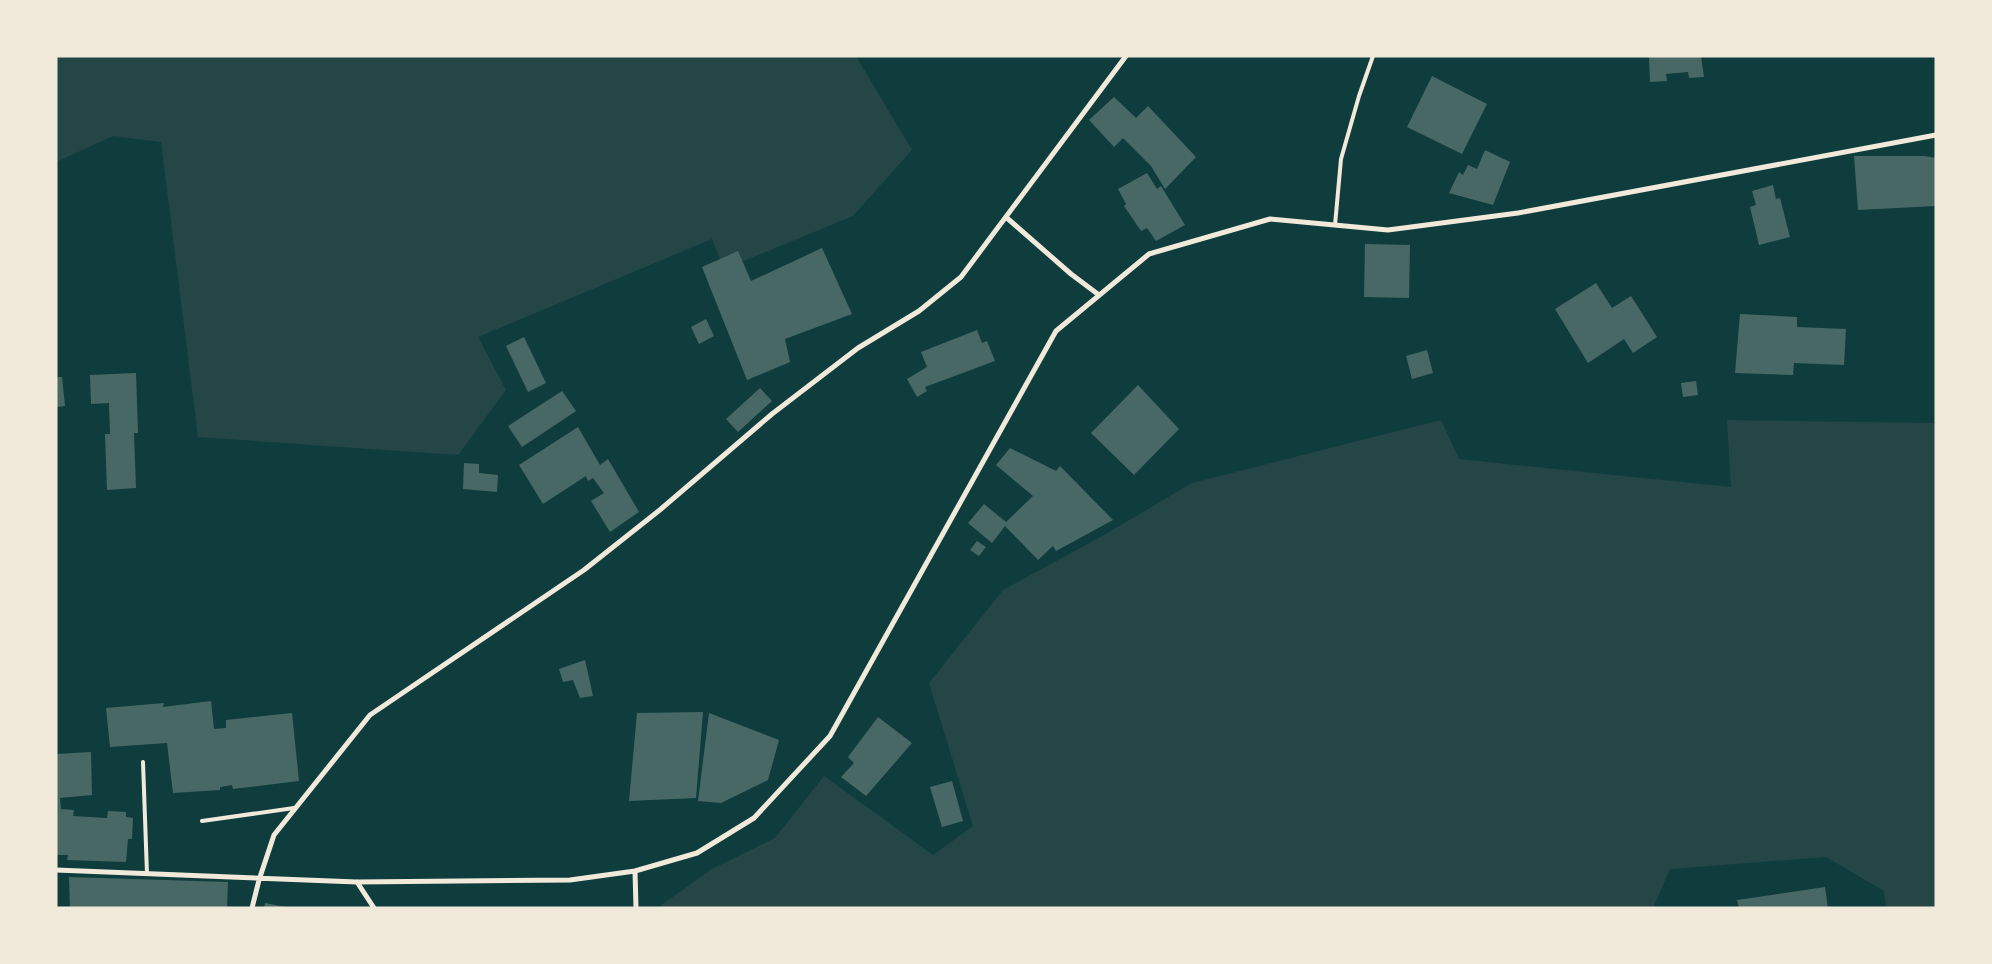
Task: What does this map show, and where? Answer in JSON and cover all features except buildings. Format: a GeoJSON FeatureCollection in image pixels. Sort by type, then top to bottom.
{"type":"FeatureCollection","features":[{"type":"Feature","properties":{"kind":"street"},"geometry":{"type":"LineString","coordinates":[[252,908],[274,835],[370,715],[584,570],[661,509],[772,414],[858,348],[919,311],[961,277],[1007,218],[1126,56]]}},
{"type":"Feature","properties":{"kind":"street"},"geometry":{"type":"LineString","coordinates":[[56,870],[259,880],[358,882],[570,880],[635,871],[697,854],[754,818],[830,736],[1056,331],[1149,254],[1270,220],[1388,230],[1518,213],[1936,135]]}},
{"type":"Feature","properties":{"kind":"street"},"geometry":{"type":"LineString","coordinates":[[1007,218],[1071,274],[1100,295]]}},
{"type":"Feature","properties":{"kind":"street"},"geometry":{"type":"LineString","coordinates":[[635,871],[636,908]]}},
{"type":"Feature","properties":{"kind":"street"},"geometry":{"type":"LineString","coordinates":[[358,882],[374,908]]}},
{"type":"Feature","properties":{"kind":"lane"},"geometry":{"type":"LineString","coordinates":[[1335,225],[1341,159],[1358,96],[1373,56]]}},
{"type":"Feature","properties":{"kind":"lane"},"geometry":{"type":"LineString","coordinates":[[143,762],[147,874]]}},
{"type":"Feature","properties":{"kind":"lane"},"geometry":{"type":"LineString","coordinates":[[202,821],[294,808]]}},
{"type":"Feature","properties":{"kind":"shaded area"},"geometry":{"type":"Polygon","coordinates":[[[56,56],[856,56],[912,150],[853,216],[724,269],[712,239],[478,337],[506,390],[458,455],[198,437],[161,142],[113,136],[56,162],[56,56]]]}},
{"type":"Feature","properties":{"kind":"shaded area"},"geometry":{"type":"Polygon","coordinates":[[[1441,420],[1459,459],[1731,487],[1727,420],[1936,423],[1936,908],[1886,908],[1884,891],[1826,857],[1670,869],[1653,908],[657,908],[712,869],[775,838],[824,776],[933,855],[973,826],[929,683],[1003,590],[1104,535],[1192,483],[1441,420]]]}}]}
